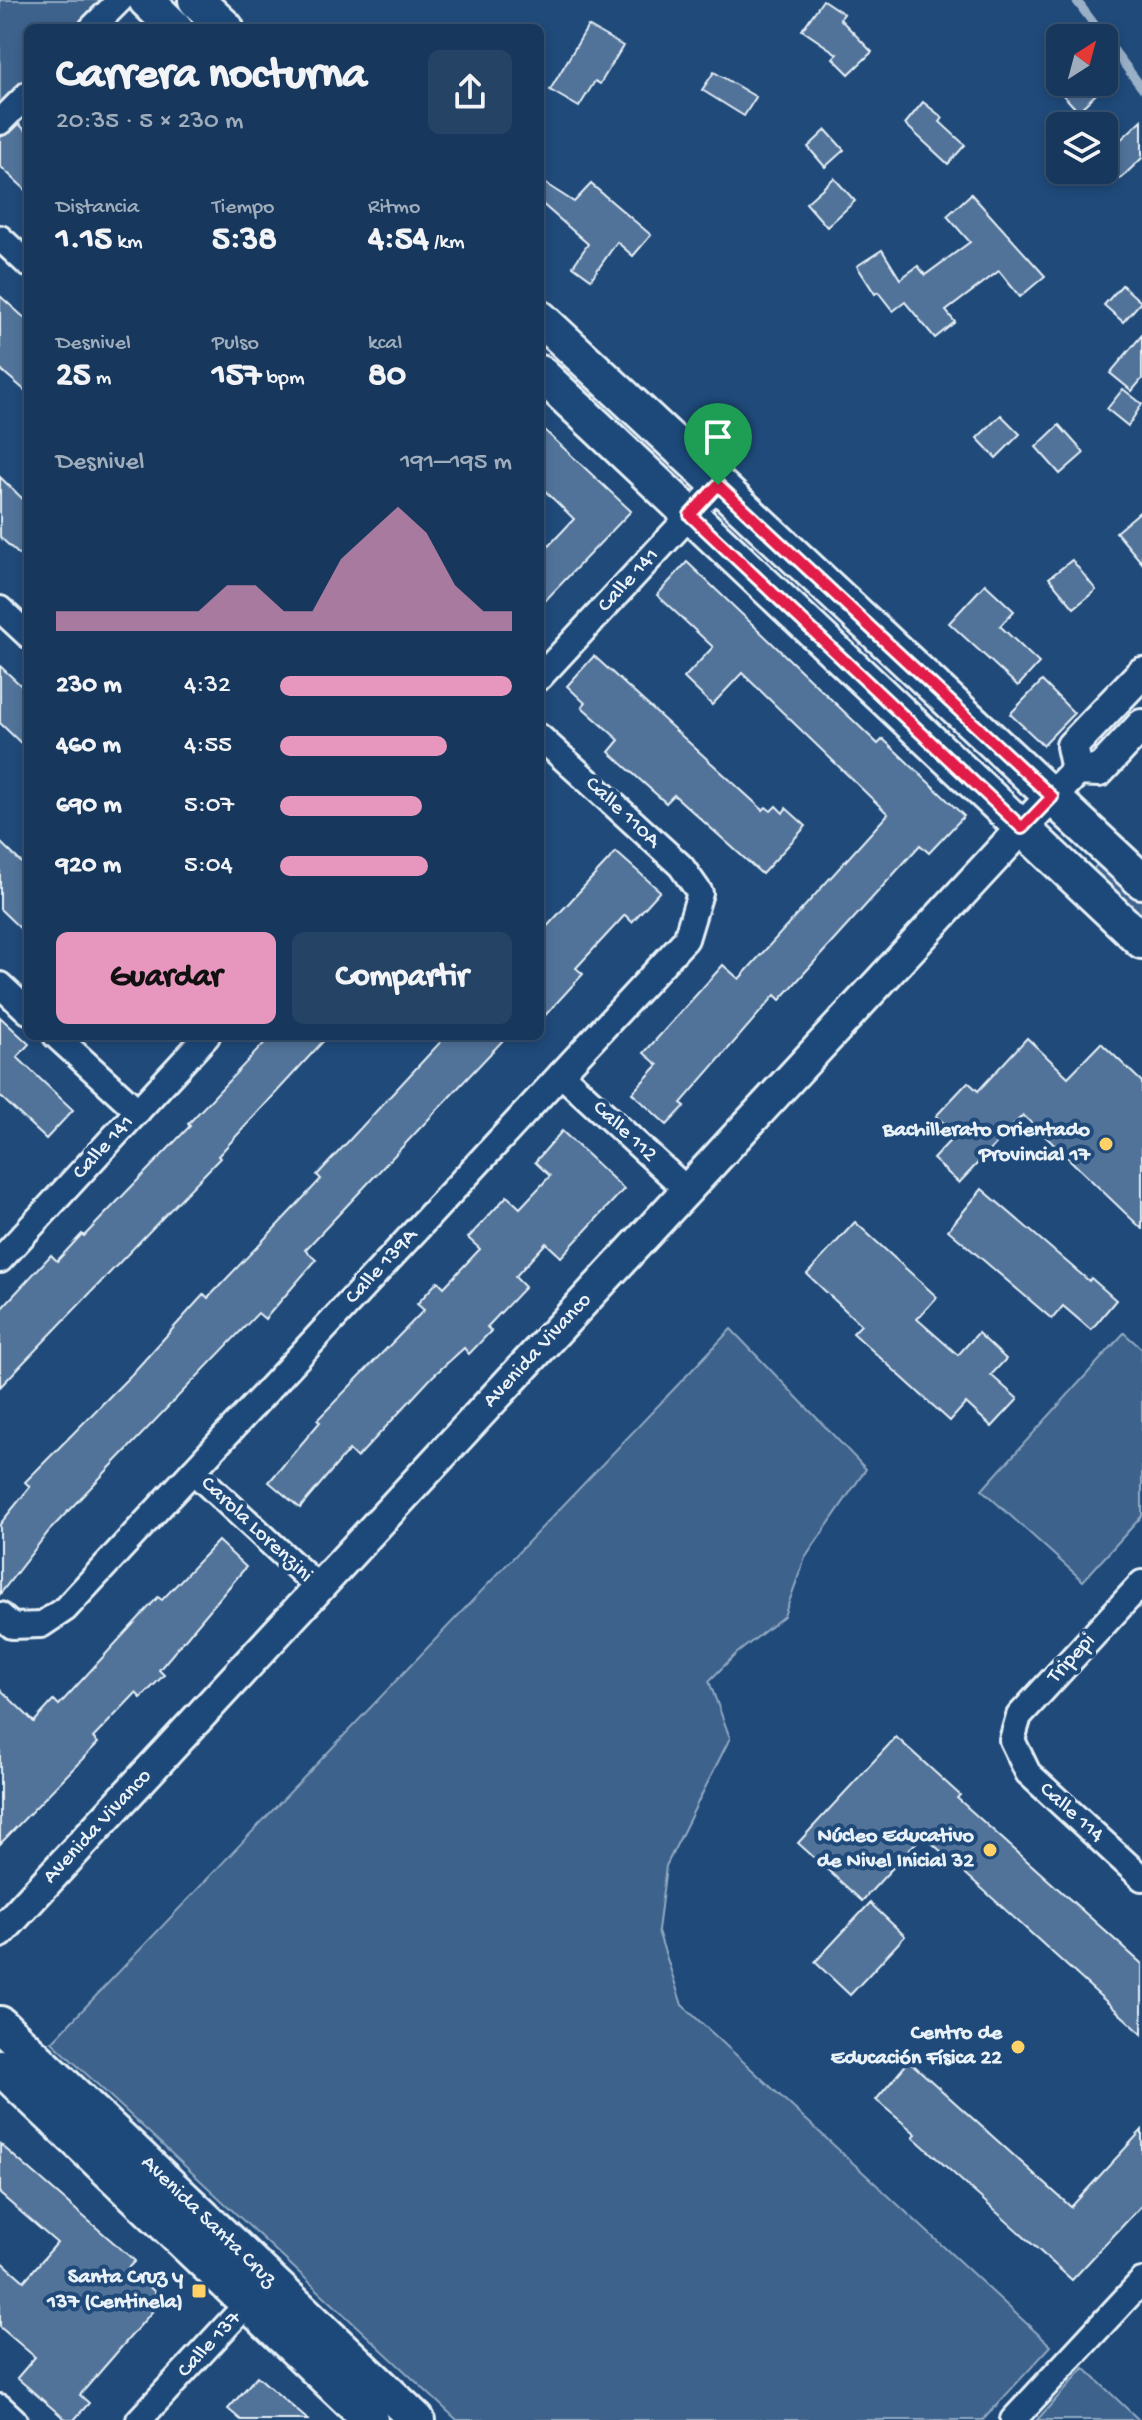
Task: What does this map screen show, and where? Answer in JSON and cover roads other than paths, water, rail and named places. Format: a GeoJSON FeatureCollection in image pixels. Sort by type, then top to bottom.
{"type":"FeatureCollection","features":[{"type":"Feature","properties":{"kind":"main road"},"geometry":{"type":"LineString","coordinates":[[146,0],[171,24]]}},
{"type":"Feature","properties":{"kind":"main road"},"geometry":{"type":"LineString","coordinates":[[196,0],[222,24]]}},
{"type":"Feature","properties":{"kind":"main road"},"geometry":{"type":"LineString","coordinates":[[544,322],[1142,881]]}},
{"type":"Feature","properties":{"kind":"main road"},"geometry":{"type":"LineString","coordinates":[[544,377],[1142,941]]}},
{"type":"Feature","properties":{"kind":"main road","name":"Avenida Santa Cruz"},"geometry":{"type":"LineString","coordinates":[[0,2024],[417,2420]]}},
{"type":"Feature","properties":{"kind":"main road","name":"Avenida Santa Cruz"},"geometry":{"type":"LineString","coordinates":[[0,2067],[370,2420]]}},
{"type":"Feature","properties":{"kind":"street"},"geometry":{"type":"LineString","coordinates":[[96,24],[120,0]]}},
{"type":"Feature","properties":{"kind":"street"},"geometry":{"type":"LineString","coordinates":[[0,122],[24,98]]}},
{"type":"Feature","properties":{"kind":"street"},"geometry":{"type":"LineString","coordinates":[[0,238],[24,260]]}},
{"type":"Feature","properties":{"kind":"street","name":"Calle 141"},"geometry":{"type":"LineString","coordinates":[[544,673],[718,485]]}},
{"type":"Feature","properties":{"kind":"street"},"geometry":{"type":"LineString","coordinates":[[0,609],[24,631]]}},
{"type":"Feature","properties":{"kind":"street"},"geometry":{"type":"LineString","coordinates":[[1077,770],[1072,746],[1142,673]]}},
{"type":"Feature","properties":{"kind":"street","name":"Avenida Vivanco"},"geometry":{"type":"LineString","coordinates":[[0,1932],[1022,828],[1077,770],[1099,771],[1142,725]]}},
{"type":"Feature","properties":{"kind":"street","name":"Calle 110A"},"geometry":{"type":"LineString","coordinates":[[544,741],[681,866],[700,893]]}},
{"type":"Feature","properties":{"kind":"street","name":"Calle 139A"},"geometry":{"type":"LineString","coordinates":[[0,1615],[12,1626],[41,1625],[65,1609],[686,939],[700,893]]}},
{"type":"Feature","properties":{"kind":"street"},"geometry":{"type":"LineString","coordinates":[[0,985],[24,1007]]}},
{"type":"Feature","properties":{"kind":"street"},"geometry":{"type":"LineString","coordinates":[[60,1040],[138,1111]]}},
{"type":"Feature","properties":{"kind":"street","name":"Calle 141"},"geometry":{"type":"LineString","coordinates":[[0,1260],[203,1040]]}},
{"type":"Feature","properties":{"kind":"street","name":"Calle 112"},"geometry":{"type":"LineString","coordinates":[[561,1074],[687,1190]]}},
{"type":"Feature","properties":{"kind":"street","name":"Carola Lorenzini"},"geometry":{"type":"LineString","coordinates":[[193,1471],[319,1588]]}},
{"type":"Feature","properties":{"kind":"street","name":"Tripepi"},"geometry":{"type":"LineString","coordinates":[[1012,1740],[1019,1716],[1142,1583]]}},
{"type":"Feature","properties":{"kind":"street","name":"Calle 114"},"geometry":{"type":"LineString","coordinates":[[1012,1740],[1028,1773],[1142,1878]]}},
{"type":"Feature","properties":{"kind":"street"},"geometry":{"type":"LineString","coordinates":[[1013,2420],[1142,2281]]}},
{"type":"Feature","properties":{"kind":"street","name":"Calle 137"},"geometry":{"type":"LineString","coordinates":[[139,2420],[247,2304]]}},
{"type":"Feature","properties":{"kind":"street"},"geometry":{"type":"LineString","coordinates":[[0,2407],[14,2420]]}},
{"type":"Feature","properties":{"kind":"waterway"},"geometry":{"type":"LineString","coordinates":[[1076,0],[1142,88]]}},
{"type":"Feature","properties":{"kind":"place","name":"Bachillerato Orientado Provincial 17"},"geometry":{"type":"Point","coordinates":[1106,1144]}},
{"type":"Feature","properties":{"kind":"place","name":"Núcleo Educativo de Nivel Inicial 32"},"geometry":{"type":"Point","coordinates":[990,1850]}},
{"type":"Feature","properties":{"kind":"place","name":"Centro de Educación Física 22"},"geometry":{"type":"Point","coordinates":[1018,2047]}},
{"type":"Feature","properties":{"kind":"place","name":"Santa Cruz y 137 (Centinela)"},"geometry":{"type":"Point","coordinates":[199,2291]}}]}
